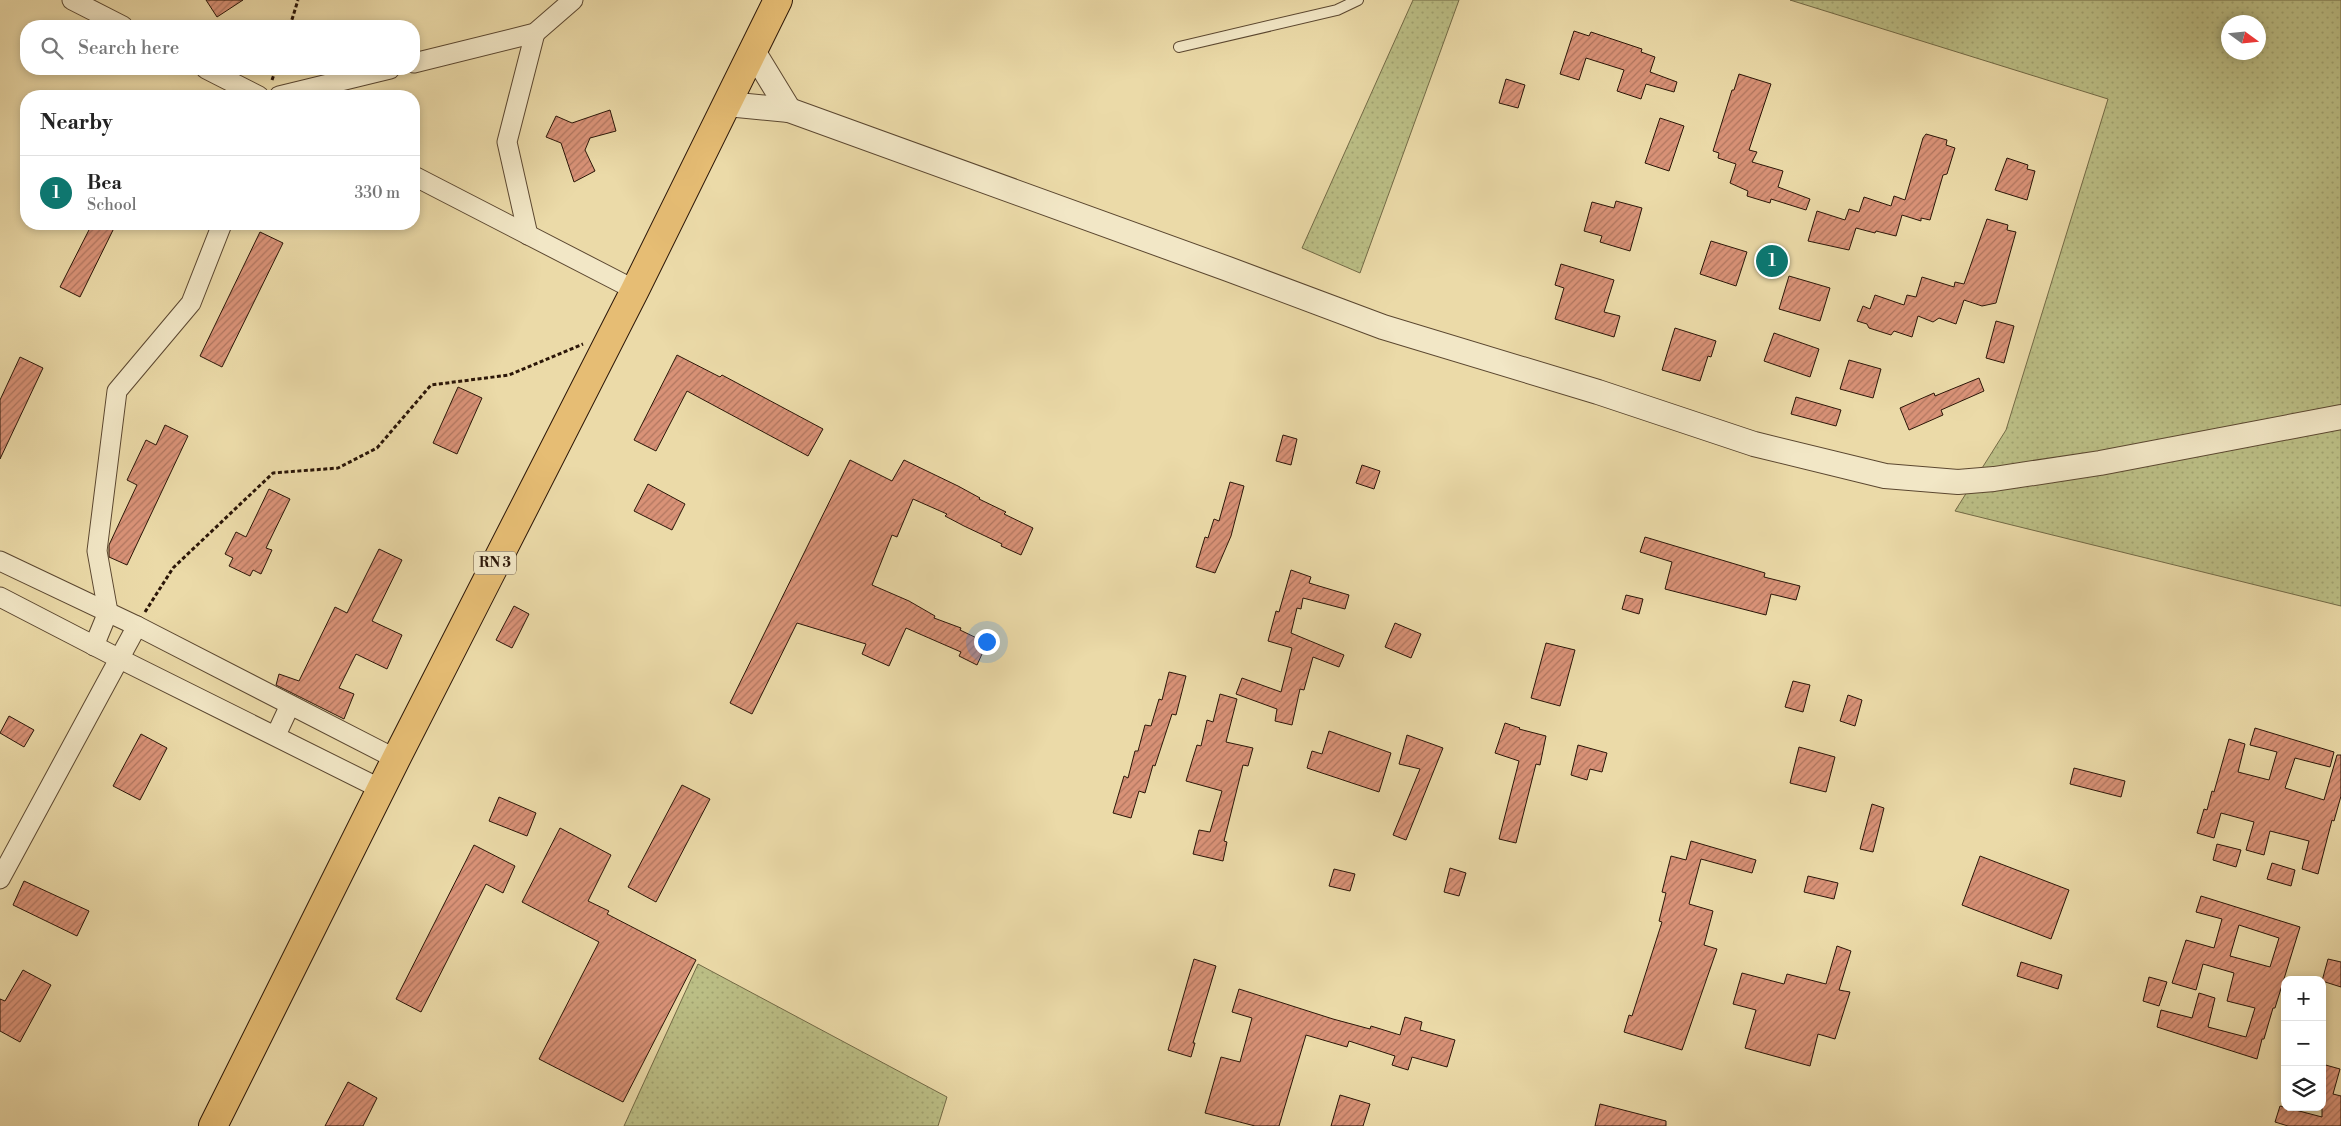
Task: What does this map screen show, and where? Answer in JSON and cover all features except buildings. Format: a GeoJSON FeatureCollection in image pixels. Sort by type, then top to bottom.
{"type":"FeatureCollection","features":[{"type":"Feature","properties":{"kind":"main road","name":"RN 3"},"geometry":{"type":"LineString","coordinates":[[213,1126],[396,759],[635,290],[778,0]]}},
{"type":"Feature","properties":{"kind":"street"},"geometry":{"type":"LineString","coordinates":[[72,0],[111,20]]}},
{"type":"Feature","properties":{"kind":"street"},"geometry":{"type":"LineString","coordinates":[[420,62],[535,33],[573,0]]}},
{"type":"Feature","properties":{"kind":"street"},"geometry":{"type":"LineString","coordinates":[[528,235],[507,142],[535,33]]}},
{"type":"Feature","properties":{"kind":"street"},"geometry":{"type":"LineString","coordinates":[[753,51],[789,110]]}},
{"type":"Feature","properties":{"kind":"street"},"geometry":{"type":"LineString","coordinates":[[218,75],[247,90]]}},
{"type":"Feature","properties":{"kind":"street"},"geometry":{"type":"LineString","coordinates":[[304,90],[365,75]]}},
{"type":"Feature","properties":{"kind":"street"},"geometry":{"type":"LineString","coordinates":[[727,104],[789,110],[1228,268],[1383,327],[1598,392],[1754,444],[1885,476],[1958,482],[1994,479],[2100,463],[2341,417]]}},
{"type":"Feature","properties":{"kind":"street"},"geometry":{"type":"LineString","coordinates":[[420,179],[635,290]]}},
{"type":"Feature","properties":{"kind":"street"},"geometry":{"type":"LineString","coordinates":[[94,646],[108,612],[97,551],[117,391],[191,303],[220,230]]}},
{"type":"Feature","properties":{"kind":"street"},"geometry":{"type":"LineString","coordinates":[[0,562],[137,626],[396,759]]}},
{"type":"Feature","properties":{"kind":"street"},"geometry":{"type":"LineString","coordinates":[[0,597],[381,789]]}},
{"type":"Feature","properties":{"kind":"street"},"geometry":{"type":"LineString","coordinates":[[0,879],[137,626]]}},
{"type":"Feature","properties":{"kind":"street"},"geometry":{"type":"LineString","coordinates":[[276,735],[290,705]]}},
{"type":"Feature","properties":{"kind":"lane"},"geometry":{"type":"LineString","coordinates":[[1179,47],[1337,10],[1358,0]]}},
{"type":"Feature","properties":{"kind":"path"},"geometry":{"type":"LineString","coordinates":[[292,20],[298,0]]}},
{"type":"Feature","properties":{"kind":"path"},"geometry":{"type":"LineString","coordinates":[[137,626],[173,568],[273,473],[338,468],[377,448],[431,385],[509,375],[613,331]]}},
{"type":"Feature","properties":{"kind":"green space"},"geometry":{"type":"Polygon","coordinates":[[[1413,0],[1459,0],[1360,273],[1302,248],[1413,0]]]}},
{"type":"Feature","properties":{"kind":"green space"},"geometry":{"type":"Polygon","coordinates":[[[1790,0],[2341,0],[2341,606],[1955,511],[2006,430],[2108,99],[1790,0]]]}},
{"type":"Feature","properties":{"kind":"green space"},"geometry":{"type":"Polygon","coordinates":[[[698,964],[947,1097],[938,1126],[624,1126],[698,964]]]}},
{"type":"Feature","properties":{"kind":"place","name":"Bea"},"geometry":{"type":"Point","coordinates":[1772,261]}}]}
